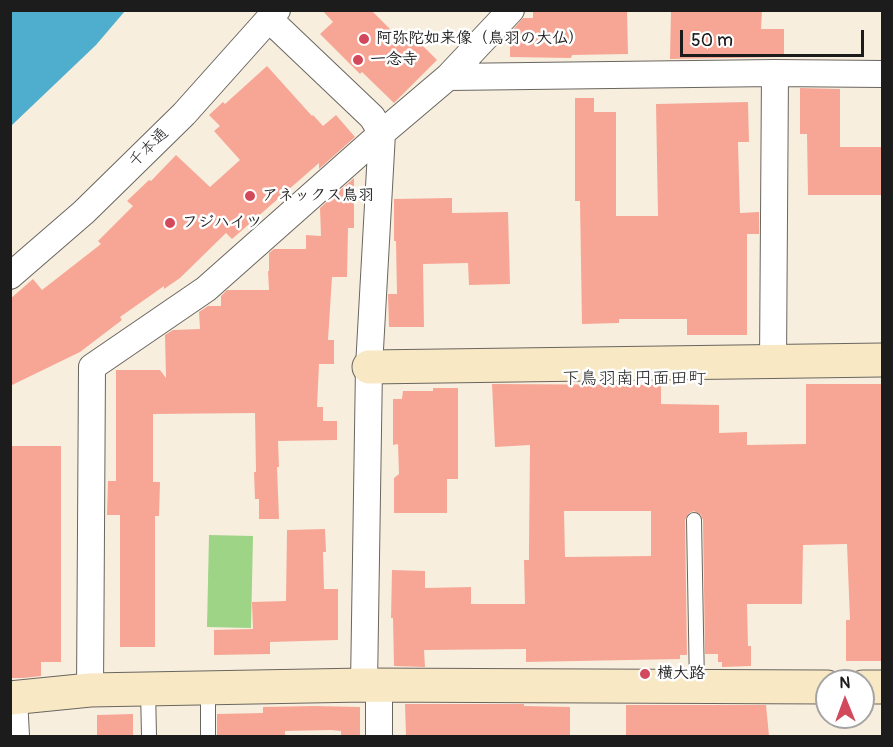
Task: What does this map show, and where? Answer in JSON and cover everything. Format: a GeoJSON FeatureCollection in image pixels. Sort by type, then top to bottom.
{"type":"FeatureCollection","features":[{"type":"Feature","properties":{"kind":"street"},"geometry":{"type":"LineString","coordinates":[[90,690],[92,367],[206,289],[448,77],[511,10]]}},
{"type":"Feature","properties":{"kind":"street"},"geometry":{"type":"LineString","coordinates":[[274,15],[372,117],[382,133],[369,368],[372,685],[379,736]]}},
{"type":"Feature","properties":{"kind":"street","name":"千本通"},"geometry":{"type":"LineString","coordinates":[[10,276],[84,212],[143,155],[184,114],[274,15]]}},
{"type":"Feature","properties":{"kind":"street"},"geometry":{"type":"LineString","coordinates":[[773,362],[776,73]]}},
{"type":"Feature","properties":{"kind":"street"},"geometry":{"type":"LineString","coordinates":[[448,77],[882,74]]}},
{"type":"Feature","properties":{"kind":"street"},"geometry":{"type":"LineString","coordinates":[[369,368],[882,360]]}},
{"type":"Feature","properties":{"kind":"street"},"geometry":{"type":"LineString","coordinates":[[16,736],[12,698],[90,690],[372,685],[815,687]]}},
{"type":"Feature","properties":{"kind":"lane"},"geometry":{"type":"LineString","coordinates":[[694,520],[697,686]]}},
{"type":"Feature","properties":{"kind":"lane"},"geometry":{"type":"LineString","coordinates":[[208,688],[208,736]]}},
{"type":"Feature","properties":{"kind":"lane"},"geometry":{"type":"LineString","coordinates":[[148,689],[149,736]]}},
{"type":"Feature","properties":{"kind":"green space"},"geometry":{"type":"Polygon","coordinates":[[[209,535],[253,536],[251,628],[207,627],[209,535]]]}},
{"type":"Feature","properties":{"kind":"water"},"geometry":{"type":"Polygon","coordinates":[[[11,10],[125,11],[96,45],[11,126],[11,10]]]}},
{"type":"Feature","properties":{"kind":"building"},"geometry":{"type":"Polygon","coordinates":[[[322,10],[371,10],[404,43],[412,35],[437,60],[394,103],[362,72],[360,74],[320,34],[333,22],[322,10]]]}},
{"type":"Feature","properties":{"kind":"building"},"geometry":{"type":"Polygon","coordinates":[[[533,10],[627,10],[628,54],[572,55],[571,58],[510,57],[510,33],[523,18],[533,18],[533,10]]]}},
{"type":"Feature","properties":{"kind":"building"},"geometry":{"type":"Polygon","coordinates":[[[671,10],[762,10],[761,29],[784,29],[784,57],[670,59],[671,10]]]}},
{"type":"Feature","properties":{"kind":"building"},"geometry":{"type":"Polygon","coordinates":[[[267,66],[323,126],[336,115],[355,137],[319,169],[319,163],[232,239],[226,233],[180,278],[164,289],[164,286],[120,317],[122,320],[80,352],[10,386],[10,299],[33,279],[42,290],[101,244],[98,241],[133,206],[127,201],[149,180],[151,181],[176,155],[210,187],[240,160],[214,131],[220,126],[209,115],[223,102],[225,104],[267,66]]]}},
{"type":"Feature","properties":{"kind":"building"},"geometry":{"type":"Polygon","coordinates":[[[800,88],[840,89],[840,147],[882,147],[882,195],[808,195],[807,134],[800,134],[800,88]]]}},
{"type":"Feature","properties":{"kind":"building"},"geometry":{"type":"Polygon","coordinates":[[[575,98],[594,98],[594,112],[616,112],[616,216],[658,216],[656,104],[748,102],[749,142],[738,142],[740,213],[759,212],[759,234],[747,234],[747,335],[687,335],[687,319],[619,319],[619,323],[582,324],[580,201],[575,201],[575,98]]]}},
{"type":"Feature","properties":{"kind":"building"},"geometry":{"type":"Polygon","coordinates":[[[354,178],[354,228],[348,228],[347,277],[332,277],[328,340],[334,340],[334,364],[319,364],[317,407],[323,407],[323,421],[337,421],[337,440],[278,441],[279,519],[259,519],[259,499],[255,499],[255,413],[153,414],[153,482],[160,482],[159,516],[155,516],[155,647],[120,647],[120,515],[107,515],[108,481],[116,481],[116,370],[160,370],[166,378],[165,335],[173,330],[200,329],[199,312],[208,306],[221,306],[221,296],[227,290],[269,290],[269,253],[274,249],[306,249],[306,235],[321,236],[320,208],[354,178]]]}},
{"type":"Feature","properties":{"kind":"building"},"geometry":{"type":"Polygon","coordinates":[[[452,198],[452,213],[508,212],[510,284],[469,285],[468,263],[423,264],[424,327],[389,327],[388,294],[397,294],[394,199],[452,198]]]}},
{"type":"Feature","properties":{"kind":"building"},"geometry":{"type":"Polygon","coordinates":[[[492,384],[661,385],[661,404],[719,405],[719,433],[747,432],[747,445],[806,444],[806,384],[882,384],[882,661],[846,661],[846,620],[850,620],[847,544],[803,545],[802,604],[747,604],[751,666],[722,667],[722,662],[718,662],[718,654],[705,654],[703,520],[701,515],[694,511],[689,513],[685,520],[687,655],[680,655],[680,659],[526,662],[526,649],[424,650],[425,667],[394,666],[393,618],[391,618],[392,570],[425,571],[425,588],[471,587],[471,604],[525,604],[524,560],[529,560],[530,445],[495,447],[492,384]],[[564,511],[565,557],[651,556],[651,511],[564,511]]]}},
{"type":"Feature","properties":{"kind":"building"},"geometry":{"type":"Polygon","coordinates":[[[433,388],[458,388],[458,479],[447,479],[447,513],[394,513],[394,478],[399,474],[398,444],[393,445],[393,399],[402,399],[403,391],[433,391],[433,388]]]}},
{"type":"Feature","properties":{"kind":"building"},"geometry":{"type":"Polygon","coordinates":[[[10,446],[61,446],[61,662],[41,662],[41,676],[23,678],[10,678],[10,446]]]}},
{"type":"Feature","properties":{"kind":"building"},"geometry":{"type":"Polygon","coordinates":[[[325,529],[324,589],[338,589],[338,640],[270,642],[270,654],[214,655],[214,630],[253,629],[252,602],[286,601],[287,530],[325,529]]]}},
{"type":"Feature","properties":{"kind":"building"},"geometry":{"type":"Polygon","coordinates":[[[405,704],[524,704],[524,706],[570,707],[570,736],[406,736],[405,704]]]}},
{"type":"Feature","properties":{"kind":"building"},"geometry":{"type":"Polygon","coordinates":[[[626,705],[766,705],[769,736],[626,736],[626,705]]]}},
{"type":"Feature","properties":{"kind":"building"},"geometry":{"type":"Polygon","coordinates":[[[263,707],[360,707],[360,736],[341,736],[341,731],[331,730],[285,731],[285,736],[217,736],[217,714],[263,713],[263,707]]]}},
{"type":"Feature","properties":{"kind":"building"},"geometry":{"type":"Polygon","coordinates":[[[133,714],[133,736],[97,736],[97,715],[133,714]]]}},
{"type":"Feature","properties":{"kind":"place","name":"阿弥陀如来像（鳥羽の大仏）"},"geometry":{"type":"Point","coordinates":[364,39]}},
{"type":"Feature","properties":{"kind":"place","name":"一念寺"},"geometry":{"type":"Point","coordinates":[358,60]}},
{"type":"Feature","properties":{"kind":"place","name":"アネックス鳥羽"},"geometry":{"type":"Point","coordinates":[250,196]}},
{"type":"Feature","properties":{"kind":"place","name":"フジハイツ"},"geometry":{"type":"Point","coordinates":[170,223]}},
{"type":"Feature","properties":{"kind":"place","name":"横大路"},"geometry":{"type":"Point","coordinates":[645,674]}},
{"type":"Feature","properties":{"kind":"district","name":"下鳥羽南円面田町"},"geometry":{"type":"Point","coordinates":[634,379]}}]}
